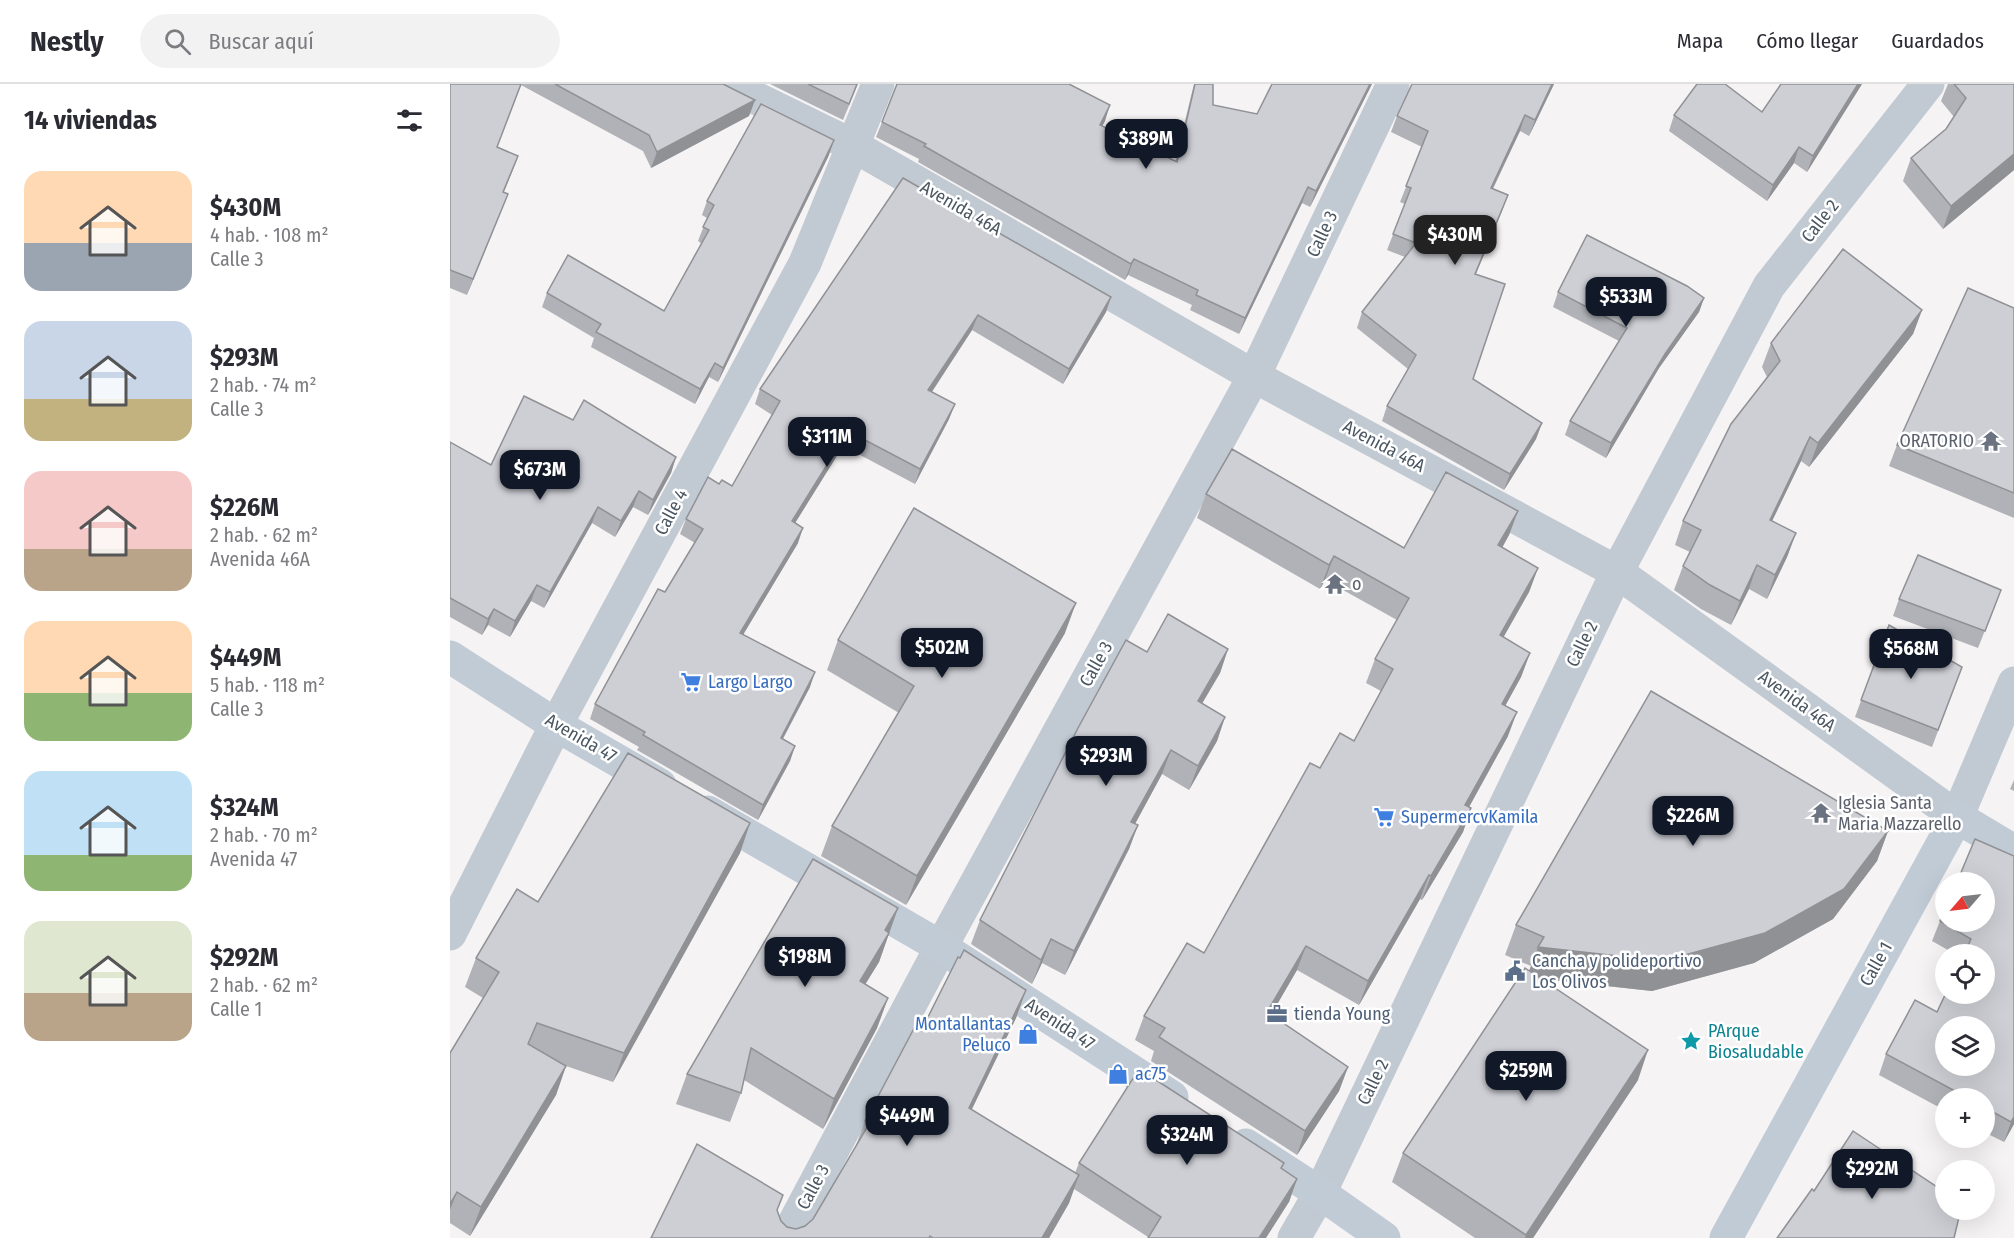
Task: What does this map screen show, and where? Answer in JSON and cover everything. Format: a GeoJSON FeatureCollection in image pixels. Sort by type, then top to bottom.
{"type":"FeatureCollection","features":[{"type":"Feature","properties":{"kind":"street","name":"Avenida 46A"},"geometry":{"type":"LineString","coordinates":[[727,84],[852,146],[1254,376],[1617,572],[1957,817],[2014,852]]}},
{"type":"Feature","properties":{"kind":"street","name":"Calle 4"},"geometry":{"type":"LineString","coordinates":[[450,934],[556,724],[805,263],[878,84]]}},
{"type":"Feature","properties":{"kind":"street","name":"Calle 3"},"geometry":{"type":"LineString","coordinates":[[786,1238],[941,947],[1254,376],[1393,84]]}},
{"type":"Feature","properties":{"kind":"street","name":"Calle 2"},"geometry":{"type":"LineString","coordinates":[[1294,1238],[1320,1193],[1617,572],[1769,286],[1928,84]]}},
{"type":"Feature","properties":{"kind":"street","name":"Avenida 47"},"geometry":{"type":"LineString","coordinates":[[450,657],[556,724],[941,947],[1320,1193],[1384,1238]]}},
{"type":"Feature","properties":{"kind":"street","name":"Calle 1"},"geometry":{"type":"LineString","coordinates":[[1726,1238],[1957,817],[2014,683]]}},
{"type":"Feature","properties":{"kind":"building"},"geometry":{"type":"Polygon","coordinates":[[[450,84],[521,84],[497,147],[518,156],[503,192],[508,194],[473,279],[450,270],[450,84]]]}},
{"type":"Feature","properties":{"kind":"building"},"geometry":{"type":"Polygon","coordinates":[[[555,84],[723,84],[755,100],[657,152],[649,135],[555,84]]]}},
{"type":"Feature","properties":{"kind":"building"},"geometry":{"type":"Polygon","coordinates":[[[808,84],[857,84],[849,104],[808,84]]]}},
{"type":"Feature","properties":{"kind":"building"},"geometry":{"type":"Polygon","coordinates":[[[897,84],[1069,84],[1110,105],[1100,125],[1177,162],[1195,84],[1213,84],[1213,105],[1257,114],[1272,84],[1370,84],[1316,191],[1308,187],[1245,318],[1196,295],[1198,290],[1134,259],[1131,264],[924,146],[926,144],[882,122],[897,84]]]}},
{"type":"Feature","properties":{"kind":"building"},"geometry":{"type":"Polygon","coordinates":[[[1412,84],[1552,84],[1535,120],[1525,115],[1491,188],[1508,195],[1475,274],[1505,284],[1473,379],[1542,423],[1510,474],[1387,406],[1416,355],[1362,312],[1416,243],[1393,234],[1411,188],[1406,186],[1428,131],[1397,116],[1412,84]]]}},
{"type":"Feature","properties":{"kind":"building"},"geometry":{"type":"Polygon","coordinates":[[[1697,84],[1725,84],[1762,112],[1781,84],[1858,84],[1813,156],[1799,147],[1773,185],[1674,115],[1697,84]]]}},
{"type":"Feature","properties":{"kind":"building"},"geometry":{"type":"Polygon","coordinates":[[[1954,84],[2014,84],[2014,154],[1951,206],[1911,158],[1946,129],[1966,98],[1954,84]]]}},
{"type":"Feature","properties":{"kind":"building"},"geometry":{"type":"Polygon","coordinates":[[[761,104],[834,140],[723,368],[715,363],[700,389],[596,332],[601,324],[547,293],[568,255],[664,311],[709,230],[703,227],[714,205],[707,201],[761,104]]]}},
{"type":"Feature","properties":{"kind":"building"},"geometry":{"type":"Polygon","coordinates":[[[903,178],[1111,297],[1069,369],[978,315],[928,390],[955,404],[920,469],[848,431],[792,521],[803,528],[740,633],[815,672],[781,738],[795,746],[763,805],[643,735],[645,732],[595,704],[658,589],[665,592],[703,529],[686,519],[708,477],[719,484],[722,480],[732,486],[780,401],[760,389],[903,178]]]}},
{"type":"Feature","properties":{"kind":"building"},"geometry":{"type":"Polygon","coordinates":[[[1587,235],[1687,286],[1704,298],[1665,354],[1611,443],[1570,421],[1627,328],[1558,292],[1587,235]]]}},
{"type":"Feature","properties":{"kind":"building"},"geometry":{"type":"Polygon","coordinates":[[[1843,249],[1922,310],[1818,443],[1810,437],[1770,520],[1796,533],[1775,575],[1757,565],[1740,601],[1710,585],[1683,566],[1701,530],[1683,521],[1731,424],[1780,361],[1771,343],[1843,249]]]}},
{"type":"Feature","properties":{"kind":"building"},"geometry":{"type":"Polygon","coordinates":[[[1968,288],[2014,308],[2014,493],[1897,445],[1968,288]]]}},
{"type":"Feature","properties":{"kind":"building"},"geometry":{"type":"Polygon","coordinates":[[[524,396],[573,420],[584,400],[676,457],[653,500],[639,491],[621,521],[598,507],[550,592],[537,585],[515,621],[494,609],[488,619],[450,598],[450,442],[491,465],[524,396]]]}},
{"type":"Feature","properties":{"kind":"building"},"geometry":{"type":"Polygon","coordinates":[[[1232,449],[1404,548],[1446,472],[1518,511],[1498,545],[1538,568],[1500,635],[1530,653],[1502,704],[1517,712],[1465,805],[1471,808],[1431,876],[1429,875],[1368,981],[1306,946],[1267,1012],[1348,1067],[1305,1131],[1159,1037],[1165,1028],[1144,1016],[1187,943],[1204,953],[1310,763],[1320,768],[1340,733],[1354,741],[1393,669],[1375,659],[1409,598],[1334,556],[1329,565],[1206,494],[1232,449]]]}},
{"type":"Feature","properties":{"kind":"building"},"geometry":{"type":"Polygon","coordinates":[[[914,508],[1076,603],[917,876],[832,826],[914,686],[838,640],[914,508]]]}},
{"type":"Feature","properties":{"kind":"building"},"geometry":{"type":"Polygon","coordinates":[[[1918,555],[2001,590],[1985,631],[1899,599],[1918,555]]]}},
{"type":"Feature","properties":{"kind":"building"},"geometry":{"type":"Polygon","coordinates":[[[1168,614],[1228,649],[1198,701],[1225,717],[1198,766],[1171,750],[1131,822],[1138,825],[1074,951],[1051,939],[1041,960],[980,920],[1078,728],[1126,640],[1147,652],[1168,614]]]}},
{"type":"Feature","properties":{"kind":"building"},"geometry":{"type":"Polygon","coordinates":[[[1889,625],[1962,667],[1938,730],[1861,700],[1889,625]]]}},
{"type":"Feature","properties":{"kind":"building"},"geometry":{"type":"Polygon","coordinates":[[[1651,691],[1888,831],[1844,889],[1765,933],[1663,961],[1538,947],[1544,937],[1516,925],[1651,691]]]}},
{"type":"Feature","properties":{"kind":"building"},"geometry":{"type":"Polygon","coordinates":[[[628,753],[750,823],[624,1053],[537,1023],[528,1044],[566,1066],[481,1207],[457,1192],[450,1204],[450,1053],[499,972],[476,958],[517,889],[538,902],[628,753]]]}},
{"type":"Feature","properties":{"kind":"building"},"geometry":{"type":"Polygon","coordinates":[[[1975,839],[2014,856],[2014,1117],[2011,1122],[1995,1113],[1995,1088],[1949,1088],[1886,1054],[1915,1000],[1937,1012],[1941,1004],[1995,1004],[1995,944],[1969,944],[1971,939],[1959,932],[1995,932],[1995,872],[1961,872],[1975,839]]]}},
{"type":"Feature","properties":{"kind":"building"},"geometry":{"type":"Polygon","coordinates":[[[813,859],[898,908],[885,930],[889,933],[860,981],[888,998],[834,1099],[751,1048],[741,1093],[687,1074],[813,859]]]}},
{"type":"Feature","properties":{"kind":"building"},"geometry":{"type":"Polygon","coordinates":[[[964,950],[1026,990],[969,1108],[1079,1175],[1042,1238],[933,1238],[930,1236],[929,1238],[651,1238],[697,1144],[783,1195],[777,1210],[781,1221],[787,1227],[796,1229],[805,1226],[813,1219],[869,1124],[865,1121],[919,1019],[925,1023],[958,957],[960,958],[964,950]]]}},
{"type":"Feature","properties":{"kind":"building"},"geometry":{"type":"Polygon","coordinates":[[[1525,968],[1648,1050],[1526,1235],[1403,1153],[1525,968]]]}},
{"type":"Feature","properties":{"kind":"building"},"geometry":{"type":"Polygon","coordinates":[[[1139,1069],[1284,1163],[1281,1168],[1297,1179],[1259,1238],[1148,1238],[1161,1217],[1079,1163],[1139,1069]]]}},
{"type":"Feature","properties":{"kind":"building"},"geometry":{"type":"Polygon","coordinates":[[[1853,1131],[1935,1186],[1935,1220],[1958,1220],[1954,1238],[1777,1238],[1812,1189],[1814,1191],[1853,1131]]]}},
{"type":"Feature","properties":{"kind":"place","name":"ORATORIO"},"geometry":{"type":"Point","coordinates":[1991,441]}},
{"type":"Feature","properties":{"kind":"place","name":"o"},"geometry":{"type":"Point","coordinates":[1335,584]}},
{"type":"Feature","properties":{"kind":"place","name":"Largo Largo"},"geometry":{"type":"Point","coordinates":[691,682]}},
{"type":"Feature","properties":{"kind":"place","name":"Iglesia Santa Maria Mazzarello"},"geometry":{"type":"Point","coordinates":[1821,813]}},
{"type":"Feature","properties":{"kind":"place","name":"SupermercvKamila"},"geometry":{"type":"Point","coordinates":[1384,817]}},
{"type":"Feature","properties":{"kind":"place","name":"Cancha y polideportivo Los Olivos"},"geometry":{"type":"Point","coordinates":[1515,971]}},
{"type":"Feature","properties":{"kind":"place","name":"tienda Young"},"geometry":{"type":"Point","coordinates":[1277,1014]}},
{"type":"Feature","properties":{"kind":"place","name":"Montallantas Peluco"},"geometry":{"type":"Point","coordinates":[1028,1034]}},
{"type":"Feature","properties":{"kind":"place","name":"PArque Biosaludable"},"geometry":{"type":"Point","coordinates":[1691,1041]}},
{"type":"Feature","properties":{"kind":"place","name":"ac75"},"geometry":{"type":"Point","coordinates":[1118,1074]}}]}
